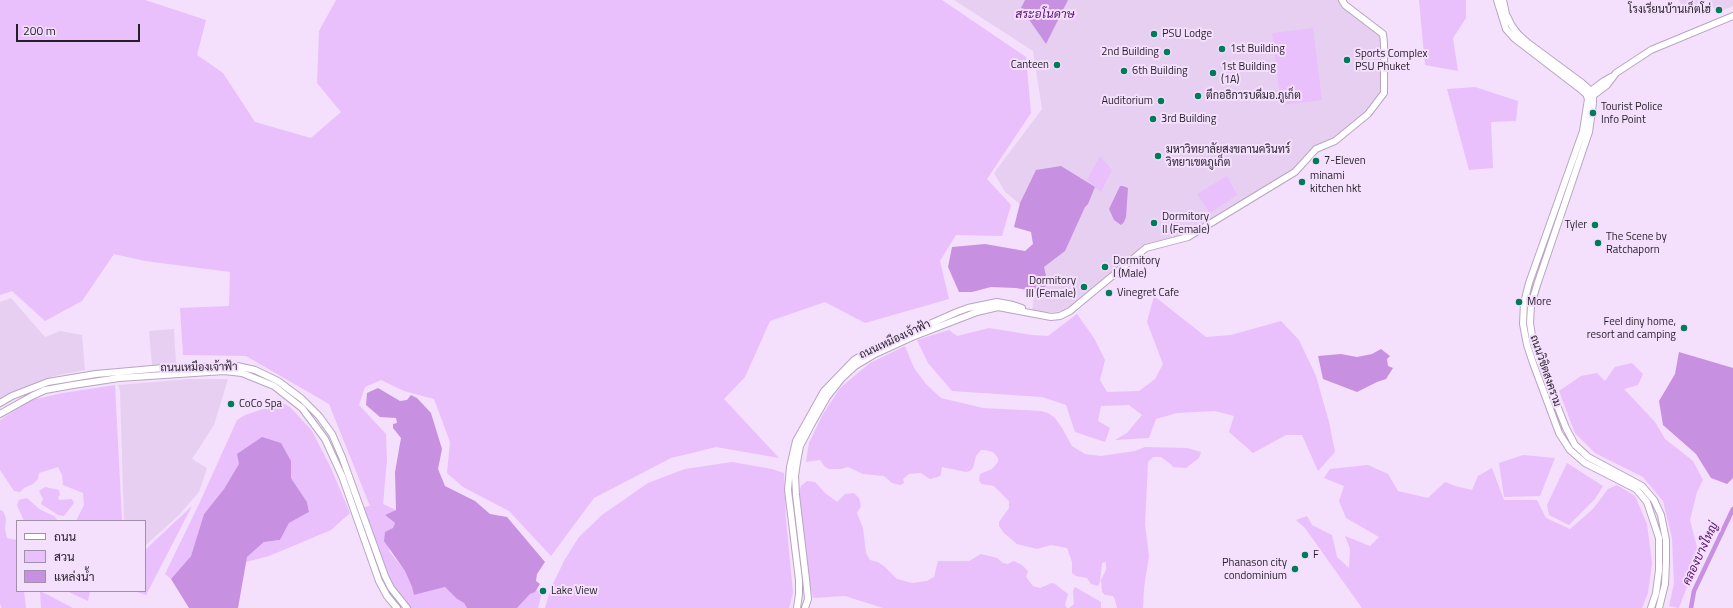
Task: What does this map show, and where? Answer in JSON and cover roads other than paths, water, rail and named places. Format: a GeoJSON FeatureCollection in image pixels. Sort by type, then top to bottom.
{"type":"FeatureCollection","features":[{"type":"Feature","properties":{"kind":"street","name":"ถนนเหมืองเจ้าฟ้า"},"geometry":{"type":"LineString","coordinates":[[806,608],[808,599],[795,476],[800,446],[827,397],[842,378],[855,366],[875,354],[957,318],[998,307],[1051,317],[1060,316],[1070,311],[1146,248],[1188,237],[1296,172],[1316,150],[1335,141],[1368,114],[1384,93],[1383,34],[1345,6],[1342,0]]}},
{"type":"Feature","properties":{"kind":"street"},"geometry":{"type":"LineString","coordinates":[[1497,0],[1506,29],[1514,38],[1589,95]]}},
{"type":"Feature","properties":{"kind":"street"},"geometry":{"type":"LineString","coordinates":[[1503,0],[1506,14],[1518,34],[1582,83],[1589,95]]}},
{"type":"Feature","properties":{"kind":"street"},"geometry":{"type":"LineString","coordinates":[[1589,95],[1604,81],[1611,78],[1628,64],[1651,50],[1733,16]]}},
{"type":"Feature","properties":{"kind":"street","name":"ถนนวิชิตสงคราม"},"geometry":{"type":"LineString","coordinates":[[1589,95],[1583,131],[1524,303],[1523,324],[1527,345],[1559,433],[1570,450],[1585,463],[1636,489],[1647,502],[1659,538],[1659,570],[1656,593],[1651,608]]}},
{"type":"Feature","properties":{"kind":"street","name":"ถนนวิชิตสงคราม"},"geometry":{"type":"LineString","coordinates":[[1589,95],[1593,108],[1589,132],[1537,285],[1531,305],[1530,323],[1533,342],[1539,360],[1566,428],[1575,445],[1588,457],[1642,486],[1654,500],[1661,515],[1666,540],[1666,562],[1665,584],[1659,608]]}},
{"type":"Feature","properties":{"kind":"street","name":"ถนนเหมืองเจ้าฟ้า"},"geometry":{"type":"LineString","coordinates":[[797,608],[799,580],[788,490],[790,467],[796,441],[824,391],[854,360],[871,350],[968,308],[997,302],[1013,305],[1032,313]]}},
{"type":"Feature","properties":{"kind":"street","name":"ถนนเหมืองเจ้าฟ้า"},"geometry":{"type":"LineString","coordinates":[[0,414],[45,390],[72,384],[119,378],[237,366],[249,369],[278,381],[302,399],[319,416],[332,434],[342,457],[385,576],[391,588],[406,608]]}},
{"type":"Feature","properties":{"kind":"street","name":"ถนนเหมืองเจ้าฟ้า"},"geometry":{"type":"LineString","coordinates":[[0,403],[48,382],[73,377],[163,368],[210,369]]}},
{"type":"Feature","properties":{"kind":"street","name":"ถนนเหมืองเจ้าฟ้า"},"geometry":{"type":"LineString","coordinates":[[219,368],[242,373],[274,386],[302,408],[325,439],[342,476],[379,581],[387,596],[397,608]]}},
{"type":"Feature","properties":{"kind":"street"},"geometry":{"type":"LineString","coordinates":[[325,439],[332,434]]}},
{"type":"Feature","properties":{"kind":"water","name":"สระอโนดาษ"},"geometry":{"type":"Polygon","coordinates":[[[1025,0],[1068,0],[1046,44],[1021,8],[1025,0]]]}},
{"type":"Feature","properties":{"kind":"water"},"geometry":{"type":"Polygon","coordinates":[[[1061,166],[1095,187],[1065,251],[1044,267],[1048,284],[1036,295],[1027,290],[1016,288],[991,287],[972,292],[959,292],[948,267],[952,247],[985,244],[1025,251],[1033,244],[1031,232],[1014,227],[1020,203],[1036,170],[1061,166]]]}},
{"type":"Feature","properties":{"kind":"water"},"geometry":{"type":"Polygon","coordinates":[[[1120,186],[1128,188],[1126,217],[1121,225],[1114,220],[1109,209],[1120,186]]]}},
{"type":"Feature","properties":{"kind":"water"},"geometry":{"type":"Polygon","coordinates":[[[1381,349],[1390,356],[1387,359],[1388,366],[1393,368],[1386,379],[1357,392],[1323,379],[1318,356],[1341,354],[1357,357],[1372,354],[1381,349]]]}},
{"type":"Feature","properties":{"kind":"water"},"geometry":{"type":"Polygon","coordinates":[[[1679,352],[1733,368],[1733,478],[1727,484],[1711,478],[1696,454],[1663,425],[1659,401],[1675,374],[1679,352]]]}},
{"type":"Feature","properties":{"kind":"water"},"geometry":{"type":"Polygon","coordinates":[[[378,388],[400,401],[407,400],[411,395],[417,398],[431,413],[442,449],[438,469],[445,486],[475,501],[490,514],[507,517],[545,562],[537,574],[536,581],[540,584],[535,592],[530,594],[517,608],[467,608],[464,603],[457,599],[445,587],[414,595],[405,571],[384,541],[385,532],[393,528],[395,523],[385,515],[396,510],[395,472],[401,438],[393,428],[393,424],[397,423],[396,418],[380,417],[366,405],[367,393],[378,388]]]}},
{"type":"Feature","properties":{"kind":"water"},"geometry":{"type":"Polygon","coordinates":[[[262,437],[281,443],[291,461],[291,478],[307,502],[309,512],[289,523],[280,540],[264,542],[247,557],[238,608],[189,608],[171,579],[191,556],[204,514],[224,489],[239,464],[237,454],[262,437]]]}},
{"type":"Feature","properties":{"kind":"waterway","name":"คลองบางใหญ่"},"geometry":{"type":"LineString","coordinates":[[1691,608],[1694,591],[1733,509]]}},
{"type":"Feature","properties":{"kind":"place","name":"โรงเรียนบ้านเก็ตโฮ่"},"geometry":{"type":"Point","coordinates":[1719,10]}},
{"type":"Feature","properties":{"kind":"place","name":"PSU Lodge"},"geometry":{"type":"Point","coordinates":[1154,34]}},
{"type":"Feature","properties":{"kind":"place","name":"1st Building"},"geometry":{"type":"Point","coordinates":[1222,49]}},
{"type":"Feature","properties":{"kind":"place","name":"2nd Building"},"geometry":{"type":"Point","coordinates":[1167,52]}},
{"type":"Feature","properties":{"kind":"place","name":"Sports Complex PSU Phuket"},"geometry":{"type":"Point","coordinates":[1347,60]}},
{"type":"Feature","properties":{"kind":"place","name":"Canteen"},"geometry":{"type":"Point","coordinates":[1057,65]}},
{"type":"Feature","properties":{"kind":"place","name":"6th Building"},"geometry":{"type":"Point","coordinates":[1124,71]}},
{"type":"Feature","properties":{"kind":"place","name":"1st Building (1A)"},"geometry":{"type":"Point","coordinates":[1213,73]}},
{"type":"Feature","properties":{"kind":"place","name":"ตึกอธิการบดีมอ.ภูเก็ต"},"geometry":{"type":"Point","coordinates":[1198,96]}},
{"type":"Feature","properties":{"kind":"place","name":"Auditorium"},"geometry":{"type":"Point","coordinates":[1161,101]}},
{"type":"Feature","properties":{"kind":"place","name":"Tourist Police Info Point"},"geometry":{"type":"Point","coordinates":[1593,113]}},
{"type":"Feature","properties":{"kind":"place","name":"3rd Building"},"geometry":{"type":"Point","coordinates":[1153,119]}},
{"type":"Feature","properties":{"kind":"place","name":"มหาวิทยาลัยสงขลานครินทร์ วิทยาเขตภูเก็ต"},"geometry":{"type":"Point","coordinates":[1158,156]}},
{"type":"Feature","properties":{"kind":"place","name":"7-Eleven"},"geometry":{"type":"Point","coordinates":[1316,161]}},
{"type":"Feature","properties":{"kind":"place","name":"minami kitchen hkt"},"geometry":{"type":"Point","coordinates":[1302,182]}},
{"type":"Feature","properties":{"kind":"place","name":"Dormitory II (Female)"},"geometry":{"type":"Point","coordinates":[1154,223]}},
{"type":"Feature","properties":{"kind":"place","name":"Tyler"},"geometry":{"type":"Point","coordinates":[1595,225]}},
{"type":"Feature","properties":{"kind":"place","name":"The Scene by Ratchaporn"},"geometry":{"type":"Point","coordinates":[1598,243]}},
{"type":"Feature","properties":{"kind":"place","name":"Dormitory I (Male)"},"geometry":{"type":"Point","coordinates":[1105,267]}},
{"type":"Feature","properties":{"kind":"place","name":"Dormitory III (Female)"},"geometry":{"type":"Point","coordinates":[1084,287]}},
{"type":"Feature","properties":{"kind":"place","name":"Vinegret Cafe"},"geometry":{"type":"Point","coordinates":[1109,293]}},
{"type":"Feature","properties":{"kind":"place","name":"More"},"geometry":{"type":"Point","coordinates":[1519,302]}},
{"type":"Feature","properties":{"kind":"place","name":"Feel diny home, resort and camping"},"geometry":{"type":"Point","coordinates":[1684,328]}},
{"type":"Feature","properties":{"kind":"place","name":"CoCo Spa"},"geometry":{"type":"Point","coordinates":[231,404]}},
{"type":"Feature","properties":{"kind":"place","name":"F"},"geometry":{"type":"Point","coordinates":[1305,555]}},
{"type":"Feature","properties":{"kind":"place","name":"Phanason city condominium"},"geometry":{"type":"Point","coordinates":[1295,569]}},
{"type":"Feature","properties":{"kind":"place","name":"Lake View"},"geometry":{"type":"Point","coordinates":[543,591]}}]}
